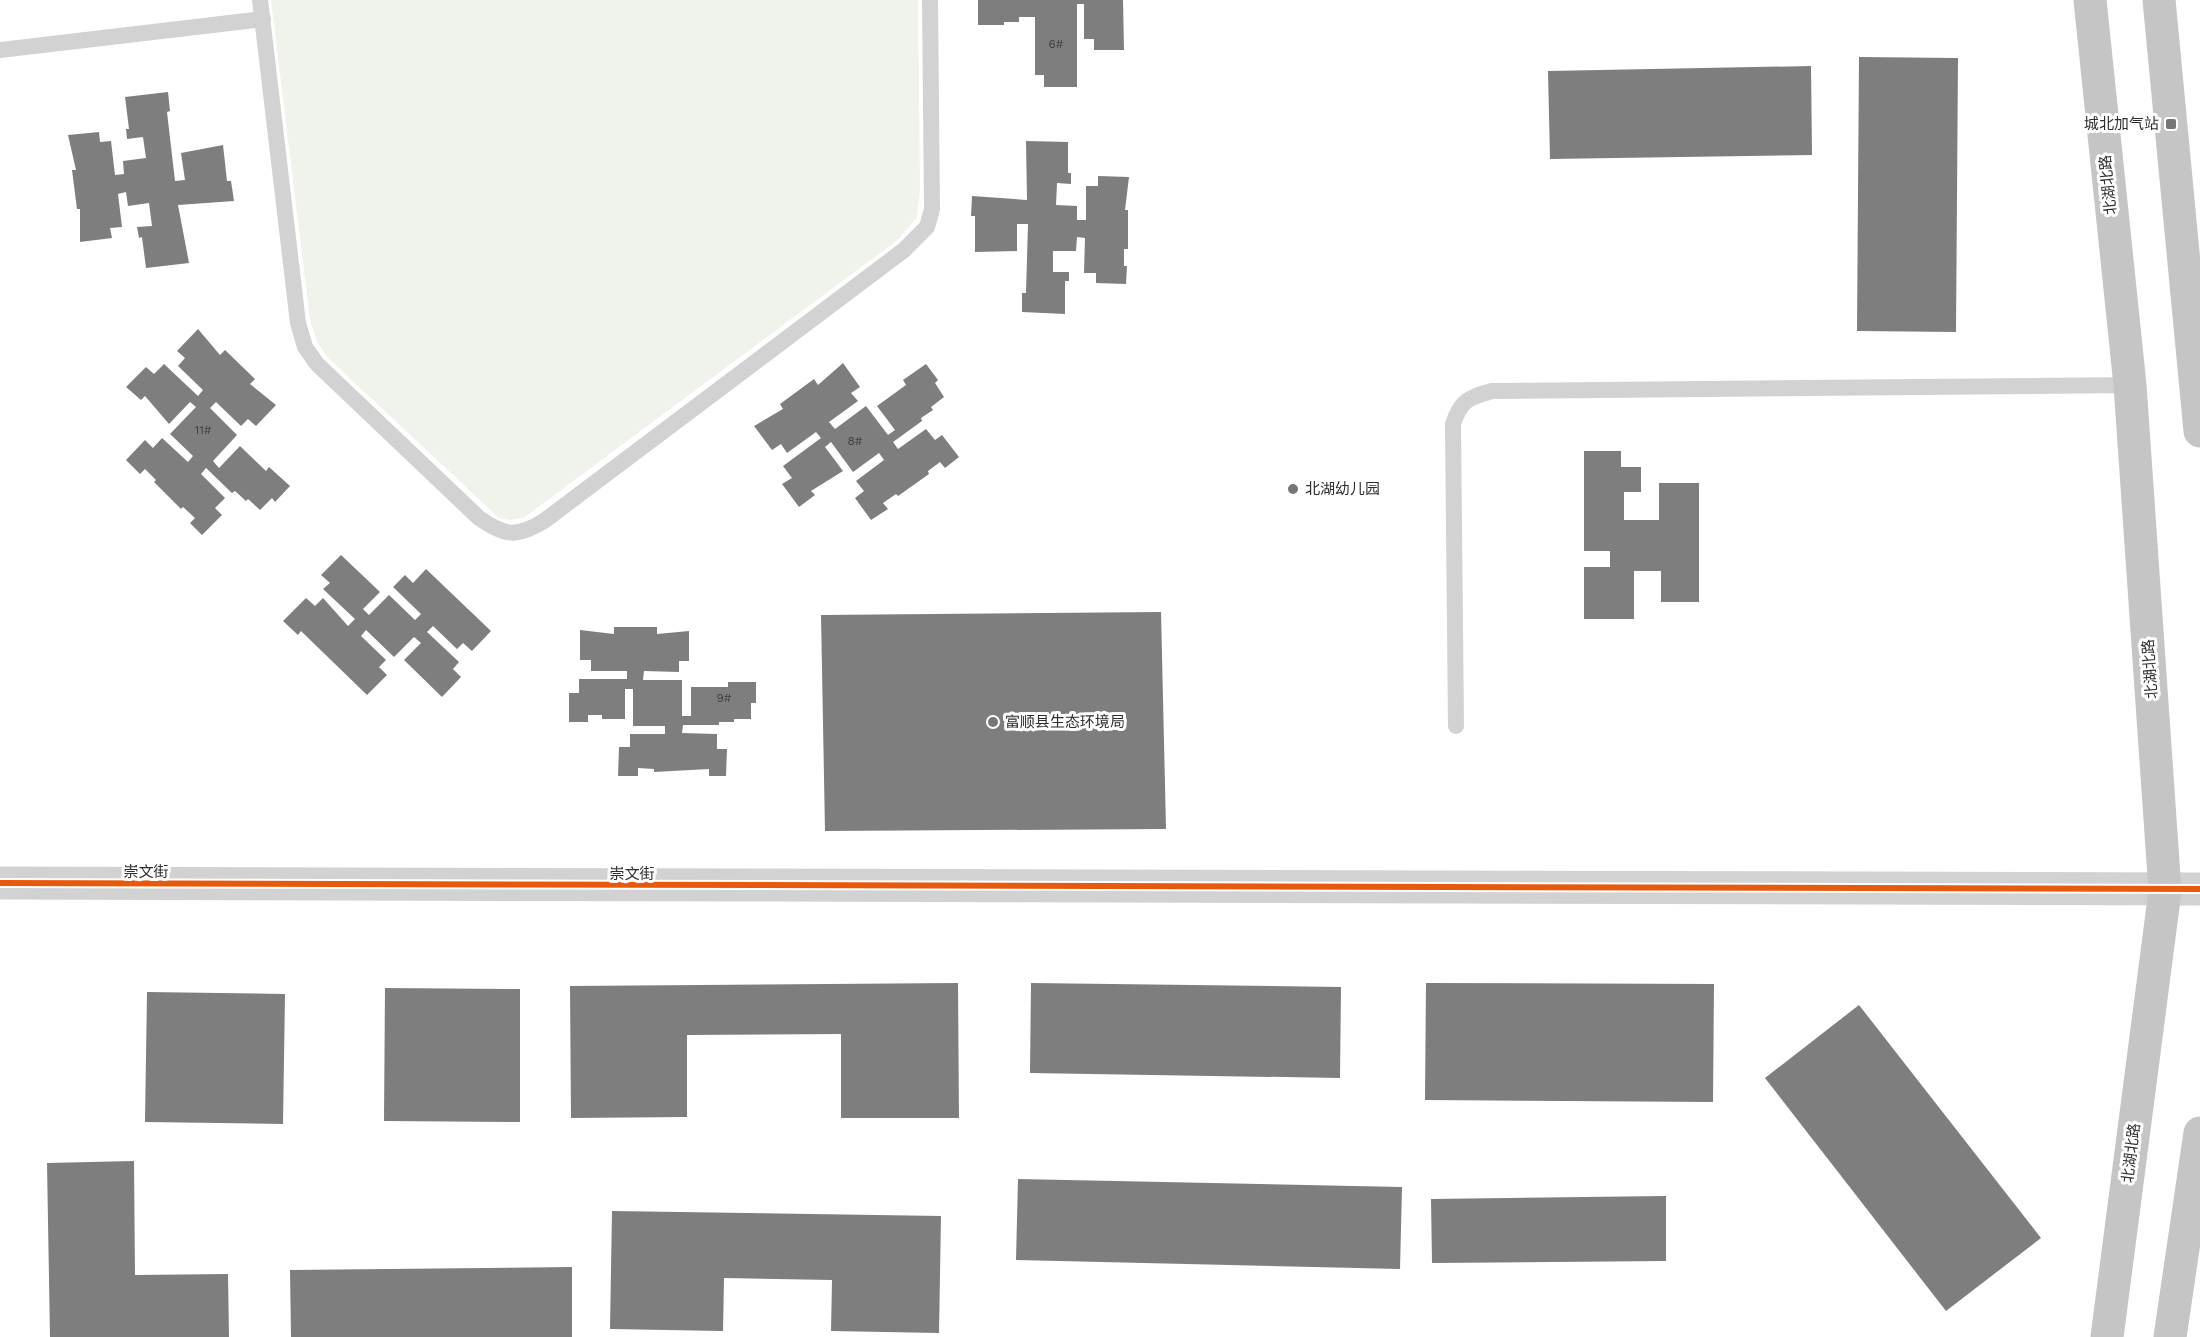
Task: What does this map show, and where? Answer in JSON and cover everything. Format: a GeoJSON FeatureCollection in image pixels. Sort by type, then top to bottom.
{"type":"FeatureCollection","features":[{"type":"Feature","properties":{"kind":"main road","name":"北湖北路"},"geometry":{"type":"LineString","coordinates":[[2090,0],[2130,385],[2165,891],[2107,1337]]}},
{"type":"Feature","properties":{"kind":"main road"},"geometry":{"type":"LineString","coordinates":[[2158,0],[2200,431]]}},
{"type":"Feature","properties":{"kind":"main road"},"geometry":{"type":"LineString","coordinates":[[2170,1337],[2200,1133]]}},
{"type":"Feature","properties":{"kind":"street","name":"崇文街"},"geometry":{"type":"LineString","coordinates":[[0,883],[2200,890]]}},
{"type":"Feature","properties":{"kind":"lane"},"geometry":{"type":"LineString","coordinates":[[260,0],[298,323],[305,347],[317,364],[479,518],[496,530],[513,534],[529,530],[544,521],[904,250],[927,227],[932,209],[930,0]]}},
{"type":"Feature","properties":{"kind":"lane"},"geometry":{"type":"LineString","coordinates":[[0,50],[263,20]]}},
{"type":"Feature","properties":{"kind":"lane"},"geometry":{"type":"LineString","coordinates":[[1456,726],[1453,424],[1459,406],[1473,396],[1492,391],[2130,385]]}},
{"type":"Feature","properties":{"kind":"shaded area"},"geometry":{"type":"Polygon","coordinates":[[[271,0],[918,0],[920,189],[917,217],[899,239],[525,517],[510,520],[499,518],[328,358],[317,342],[310,320],[271,0]]]}},
{"type":"Feature","properties":{"kind":"building"},"geometry":{"type":"Polygon","coordinates":[[[978,0],[1123,0],[1124,50],[1094,50],[1094,39],[1084,39],[1084,4],[1077,4],[1077,87],[1044,87],[1044,75],[1035,75],[1035,17],[1019,17],[1019,22],[1004,22],[1004,25],[978,25],[978,0]]]}},
{"type":"Feature","properties":{"kind":"building"},"geometry":{"type":"Polygon","coordinates":[[[1859,57],[1958,58],[1956,332],[1857,331],[1859,57]]]}},
{"type":"Feature","properties":{"kind":"building"},"geometry":{"type":"Polygon","coordinates":[[[1811,66],[1812,155],[1550,159],[1548,71],[1811,66]]]}},
{"type":"Feature","properties":{"kind":"building"},"geometry":{"type":"Polygon","coordinates":[[[168,92],[170,111],[167,112],[175,181],[185,180],[181,153],[223,145],[227,181],[231,181],[234,201],[178,205],[189,263],[146,268],[142,237],[139,238],[137,227],[152,226],[149,203],[128,206],[126,192],[118,194],[122,227],[110,228],[112,238],[80,242],[80,209],[77,209],[72,170],[76,170],[68,135],[99,132],[100,142],[111,141],[115,175],[124,174],[123,161],[146,158],[143,137],[127,139],[126,129],[129,129],[125,97],[168,92]]]}},
{"type":"Feature","properties":{"kind":"building"},"geometry":{"type":"Polygon","coordinates":[[[1026,141],[1068,142],[1068,173],[1071,173],[1071,184],[1057,183],[1056,205],[1077,206],[1077,220],[1086,220],[1086,186],[1098,186],[1098,176],[1129,177],[1125,210],[1128,210],[1128,249],[1124,249],[1124,266],[1127,266],[1126,284],[1096,283],[1096,273],[1084,273],[1085,238],[1077,237],[1076,251],[1053,251],[1053,272],[1069,272],[1069,281],[1065,281],[1065,314],[1022,312],[1022,293],[1026,293],[1028,224],[1017,224],[1017,251],[975,252],[975,216],[971,216],[972,196],[1027,200],[1026,141]]]}},
{"type":"Feature","properties":{"kind":"building"},"geometry":{"type":"Polygon","coordinates":[[[198,329],[220,355],[225,350],[255,379],[250,384],[276,405],[256,426],[248,419],[241,426],[216,402],[210,408],[237,435],[213,461],[219,468],[240,446],[266,471],[269,467],[290,486],[275,502],[272,498],[260,510],[235,491],[232,493],[206,468],[201,474],[225,498],[215,508],[222,515],[202,535],[190,523],[195,518],[183,507],[181,509],[154,482],[156,480],[145,469],[140,474],[126,460],[145,440],[153,448],[162,438],[188,462],[193,456],[170,434],[196,407],[190,402],[169,424],[145,396],[141,400],[126,387],[146,367],[154,374],[164,364],[198,396],[203,390],[178,366],[185,358],[177,351],[198,329]]]}},
{"type":"Feature","properties":{"kind":"building"},"geometry":{"type":"Polygon","coordinates":[[[843,363],[860,387],[851,393],[858,401],[829,422],[835,429],[866,406],[888,435],[895,430],[877,406],[906,385],[903,380],[926,364],[938,380],[935,383],[944,397],[931,407],[933,410],[921,418],[922,421],[893,442],[898,449],[926,429],[935,440],[942,435],[959,457],[945,468],[940,462],[928,471],[929,474],[898,496],[896,494],[883,503],[888,509],[871,520],[855,498],[864,491],[856,481],[884,460],[879,453],[853,472],[831,442],[825,447],[843,471],[811,491],[815,495],[799,507],[782,484],[792,478],[783,466],[821,438],[816,432],[787,453],[781,444],[772,450],[754,426],[783,409],[780,404],[814,379],[818,385],[843,363]]]}},
{"type":"Feature","properties":{"kind":"building"},"geometry":{"type":"Polygon","coordinates":[[[1584,451],[1621,451],[1621,467],[1641,467],[1641,492],[1624,492],[1624,520],[1659,520],[1659,483],[1699,483],[1699,602],[1661,602],[1661,571],[1634,571],[1634,619],[1584,619],[1584,567],[1610,567],[1610,551],[1584,551],[1584,451]]]}},
{"type":"Feature","properties":{"kind":"building"},"geometry":{"type":"Polygon","coordinates":[[[341,555],[380,592],[363,609],[369,615],[389,595],[415,620],[421,614],[393,587],[405,575],[413,583],[426,569],[491,631],[472,651],[463,643],[457,649],[433,626],[427,632],[459,662],[453,669],[461,677],[442,697],[404,660],[421,643],[414,637],[394,657],[366,630],[361,636],[386,660],[379,667],[387,675],[367,695],[301,631],[298,635],[283,621],[306,598],[315,606],[323,598],[348,626],[355,619],[323,589],[330,583],[321,575],[341,555]]]}},
{"type":"Feature","properties":{"kind":"building","name":"富顺县生态环境局"},"geometry":{"type":"Polygon","coordinates":[[[1161,612],[1166,829],[825,831],[821,615],[1161,612]]]}},
{"type":"Feature","properties":{"kind":"building"},"geometry":{"type":"Polygon","coordinates":[[[614,627],[657,627],[657,634],[689,631],[689,661],[679,661],[679,672],[644,671],[643,680],[682,680],[682,716],[691,716],[691,687],[728,687],[728,682],[756,682],[756,703],[751,703],[751,719],[734,719],[734,722],[719,722],[719,725],[683,725],[682,733],[717,734],[717,749],[727,749],[726,776],[709,776],[709,769],[654,772],[654,769],[638,768],[638,776],[618,776],[619,747],[630,747],[630,734],[665,734],[665,726],[633,726],[633,689],[625,689],[625,719],[602,719],[602,715],[588,715],[588,722],[569,722],[569,693],[579,693],[579,679],[627,679],[627,671],[591,671],[591,660],[580,660],[580,630],[614,634],[614,627]]]}},
{"type":"Feature","properties":{"kind":"building"},"geometry":{"type":"Polygon","coordinates":[[[958,983],[959,1118],[841,1118],[841,1034],[687,1035],[687,1117],[571,1118],[570,986],[958,983]]]}},
{"type":"Feature","properties":{"kind":"building"},"geometry":{"type":"Polygon","coordinates":[[[1031,983],[1341,987],[1340,1078],[1030,1073],[1031,983]]]}},
{"type":"Feature","properties":{"kind":"building"},"geometry":{"type":"Polygon","coordinates":[[[1426,983],[1714,984],[1713,1102],[1425,1100],[1426,983]]]}},
{"type":"Feature","properties":{"kind":"building"},"geometry":{"type":"Polygon","coordinates":[[[385,988],[520,989],[520,1122],[384,1121],[385,988]]]}},
{"type":"Feature","properties":{"kind":"building"},"geometry":{"type":"Polygon","coordinates":[[[147,992],[285,994],[283,1124],[145,1122],[147,992]]]}},
{"type":"Feature","properties":{"kind":"building"},"geometry":{"type":"Polygon","coordinates":[[[1859,1005],[2041,1238],[1946,1311],[1765,1078],[1859,1005]]]}},
{"type":"Feature","properties":{"kind":"building"},"geometry":{"type":"Polygon","coordinates":[[[134,1161],[135,1275],[228,1274],[229,1337],[50,1337],[47,1163],[134,1161]]]}},
{"type":"Feature","properties":{"kind":"building"},"geometry":{"type":"Polygon","coordinates":[[[1018,1179],[1402,1187],[1400,1269],[1016,1260],[1018,1179]]]}},
{"type":"Feature","properties":{"kind":"building"},"geometry":{"type":"Polygon","coordinates":[[[1666,1196],[1666,1261],[1432,1263],[1431,1199],[1666,1196]]]}},
{"type":"Feature","properties":{"kind":"building"},"geometry":{"type":"Polygon","coordinates":[[[612,1211],[941,1216],[939,1333],[831,1331],[832,1280],[724,1278],[723,1331],[610,1329],[612,1211]]]}},
{"type":"Feature","properties":{"kind":"building"},"geometry":{"type":"Polygon","coordinates":[[[572,1267],[572,1337],[291,1337],[290,1270],[572,1267]]]}},
{"type":"Feature","properties":{"kind":"cycle path"},"geometry":{"type":"LineString","coordinates":[[0,883],[2200,889]]}},
{"type":"Feature","properties":{"kind":"place","name":"城北加气站"},"geometry":{"type":"Point","coordinates":[2171,124]}},
{"type":"Feature","properties":{"kind":"place","name":"北湖幼儿园"},"geometry":{"type":"Point","coordinates":[1293,489]}},
{"type":"Feature","properties":{"kind":"place","name":"富顺县生态环境局"},"geometry":{"type":"Point","coordinates":[993,722]}}]}
